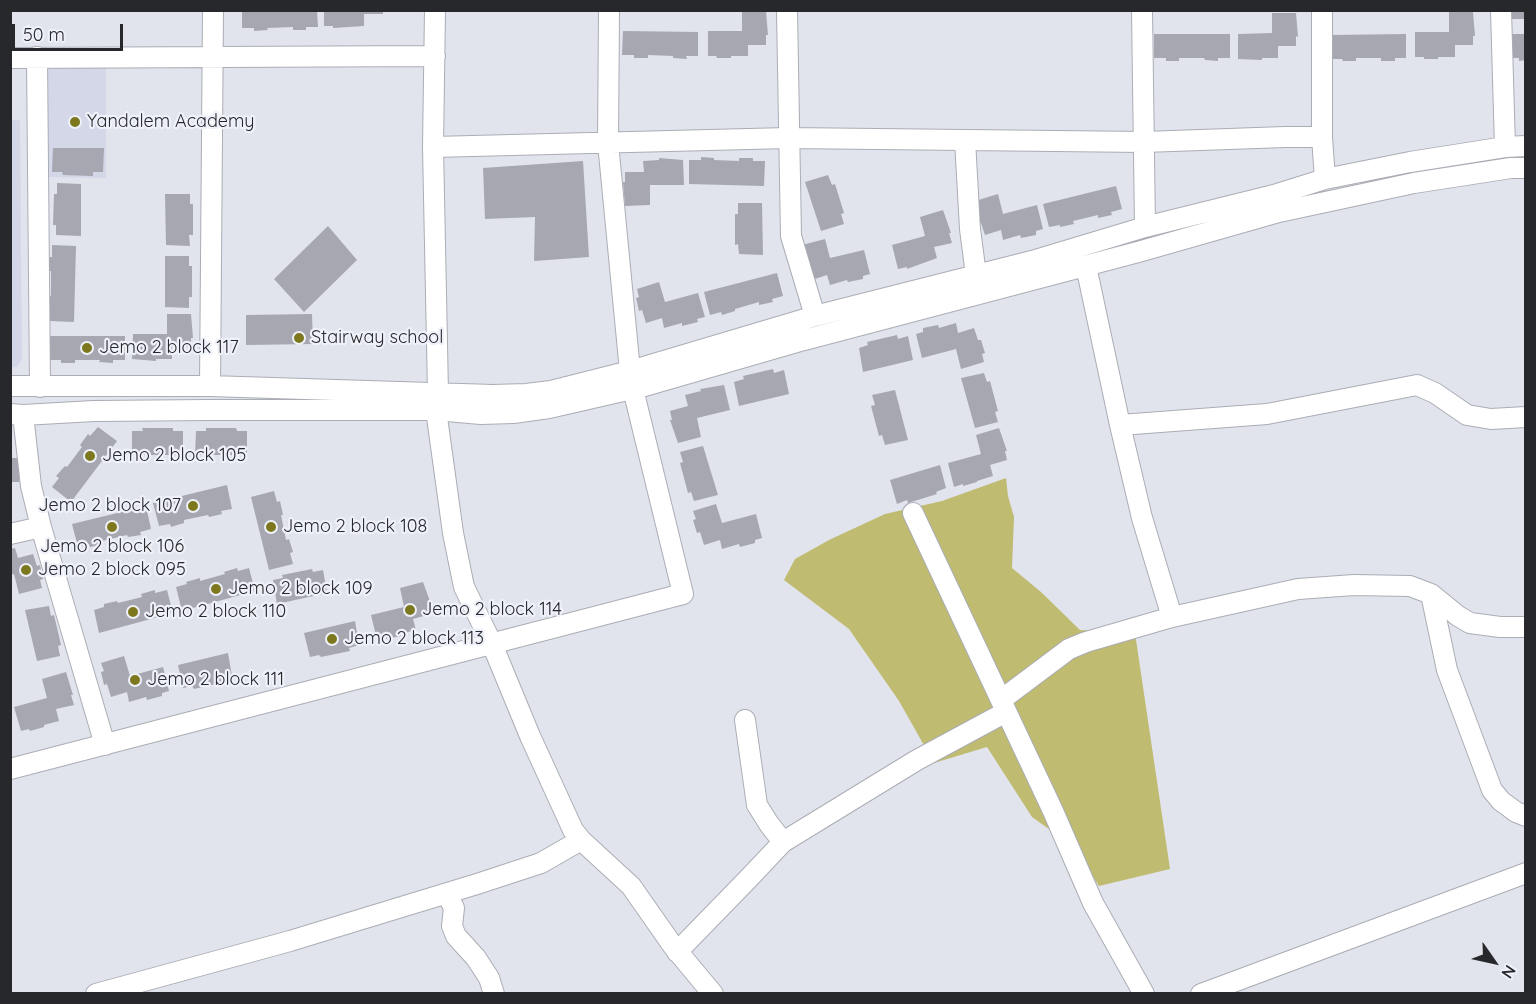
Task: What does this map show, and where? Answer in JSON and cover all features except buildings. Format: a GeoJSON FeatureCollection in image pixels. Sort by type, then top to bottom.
{"type":"FeatureCollection","features":[{"type":"Feature","properties":{"kind":"street"},"geometry":{"type":"LineString","coordinates":[[210,386],[213,10]]}},
{"type":"Feature","properties":{"kind":"street"},"geometry":{"type":"LineString","coordinates":[[435,10],[433,147],[437,401],[453,533],[464,587],[492,644],[530,736],[573,830],[631,886],[677,952],[713,993]]}},
{"type":"Feature","properties":{"kind":"street"},"geometry":{"type":"LineString","coordinates":[[10,769],[683,594],[631,380],[608,143],[609,10]]}},
{"type":"Feature","properties":{"kind":"street"},"geometry":{"type":"LineString","coordinates":[[788,10],[791,236],[815,316]]}},
{"type":"Feature","properties":{"kind":"street"},"geometry":{"type":"LineString","coordinates":[[1142,10],[1145,227]]}},
{"type":"Feature","properties":{"kind":"street"},"geometry":{"type":"LineString","coordinates":[[1322,10],[1322,137],[1325,179]]}},
{"type":"Feature","properties":{"kind":"street"},"geometry":{"type":"LineString","coordinates":[[1501,10],[1505,147]]}},
{"type":"Feature","properties":{"kind":"street"},"geometry":{"type":"LineString","coordinates":[[10,58],[435,56]]}},
{"type":"Feature","properties":{"kind":"street"},"geometry":{"type":"LineString","coordinates":[[37,57],[40,387]]}},
{"type":"Feature","properties":{"kind":"street"},"geometry":{"type":"LineString","coordinates":[[433,147],[788,138],[1144,142],[1322,137]]}},
{"type":"Feature","properties":{"kind":"street"},"geometry":{"type":"LineString","coordinates":[[965,140],[970,229],[976,275]]}},
{"type":"Feature","properties":{"kind":"street"},"geometry":{"type":"LineString","coordinates":[[631,380],[804,340],[1033,270],[1145,227],[1274,195],[1325,179],[1410,162],[1505,147],[1526,147]]}},
{"type":"Feature","properties":{"kind":"street"},"geometry":{"type":"LineString","coordinates":[[10,387],[210,386],[437,401],[481,414],[513,413],[558,406],[815,316],[976,275],[1086,266],[1279,212],[1413,183],[1511,168],[1526,168]]}},
{"type":"Feature","properties":{"kind":"street"},"geometry":{"type":"LineString","coordinates":[[1086,266],[1142,518],[1172,617]]}},
{"type":"Feature","properties":{"kind":"street"},"geometry":{"type":"LineString","coordinates":[[1120,425],[1267,414],[1417,385],[1435,393],[1467,415],[1491,419],[1526,417]]}},
{"type":"Feature","properties":{"kind":"street"},"geometry":{"type":"LineString","coordinates":[[105,745],[41,528],[17,414],[437,401]]}},
{"type":"Feature","properties":{"kind":"street"},"geometry":{"type":"LineString","coordinates":[[913,513],[1053,811],[1093,903],[1144,993]]}},
{"type":"Feature","properties":{"kind":"street"},"geometry":{"type":"LineString","coordinates":[[10,534],[41,528]]}},
{"type":"Feature","properties":{"kind":"street"},"geometry":{"type":"LineString","coordinates":[[677,952],[783,842],[1004,706],[1069,649],[1086,642],[1172,617],[1298,589],[1354,585],[1410,586],[1431,594],[1470,623],[1500,627],[1526,627]]}},
{"type":"Feature","properties":{"kind":"street"},"geometry":{"type":"LineString","coordinates":[[1431,594],[1447,670],[1492,790],[1501,801],[1526,816]]}},
{"type":"Feature","properties":{"kind":"street"},"geometry":{"type":"LineString","coordinates":[[746,720],[757,805],[783,842]]}},
{"type":"Feature","properties":{"kind":"street"},"geometry":{"type":"LineString","coordinates":[[96,993],[290,941],[447,894],[541,863],[581,840]]}},
{"type":"Feature","properties":{"kind":"street"},"geometry":{"type":"LineString","coordinates":[[1201,993],[1526,873]]}},
{"type":"Feature","properties":{"kind":"street"},"geometry":{"type":"LineString","coordinates":[[447,894],[454,908],[452,926],[456,936],[476,958],[489,978],[494,993]]}},
{"type":"Feature","properties":{"kind":"shaded area","name":"Yandalem Academy"},"geometry":{"type":"Polygon","coordinates":[[[106,66],[106,178],[42,177],[44,67],[106,66]]]}},
{"type":"Feature","properties":{"kind":"shaded area"},"geometry":{"type":"Polygon","coordinates":[[[11,120],[20,120],[22,359],[18,366],[11,368],[11,120]]]}},
{"type":"Feature","properties":{"kind":"shaded area"},"geometry":{"type":"Polygon","coordinates":[[[1006,478],[1014,517],[1012,568],[1041,592],[1080,630],[1135,633],[1170,869],[1099,886],[1070,844],[1032,817],[987,747],[934,763],[899,701],[849,629],[784,580],[795,559],[885,514],[942,501],[1006,478]]]}},
{"type":"Feature","properties":{"kind":"place","name":"Yandalem Academy"},"geometry":{"type":"Point","coordinates":[75,122]}},
{"type":"Feature","properties":{"kind":"place","name":"Stairway school"},"geometry":{"type":"Point","coordinates":[299,338]}},
{"type":"Feature","properties":{"kind":"place","name":"Jemo 2 block 117"},"geometry":{"type":"Point","coordinates":[87,348]}},
{"type":"Feature","properties":{"kind":"place","name":"Jemo 2 block 105"},"geometry":{"type":"Point","coordinates":[90,456]}},
{"type":"Feature","properties":{"kind":"place","name":"Jemo 2 block 107"},"geometry":{"type":"Point","coordinates":[193,506]}},
{"type":"Feature","properties":{"kind":"place","name":"Jemo 2 block 106"},"geometry":{"type":"Point","coordinates":[112,527]}},
{"type":"Feature","properties":{"kind":"place","name":"Jemo 2 block 108"},"geometry":{"type":"Point","coordinates":[271,527]}},
{"type":"Feature","properties":{"kind":"place","name":"Jemo 2 block 095"},"geometry":{"type":"Point","coordinates":[26,570]}},
{"type":"Feature","properties":{"kind":"place","name":"Jemo 2 block 109"},"geometry":{"type":"Point","coordinates":[216,589]}},
{"type":"Feature","properties":{"kind":"place","name":"Jemo 2 block 114"},"geometry":{"type":"Point","coordinates":[410,610]}},
{"type":"Feature","properties":{"kind":"place","name":"Jemo 2 block 110"},"geometry":{"type":"Point","coordinates":[133,612]}},
{"type":"Feature","properties":{"kind":"place","name":"Jemo 2 block 113"},"geometry":{"type":"Point","coordinates":[332,639]}},
{"type":"Feature","properties":{"kind":"place","name":"Jemo 2 block 111"},"geometry":{"type":"Point","coordinates":[135,680]}}]}
